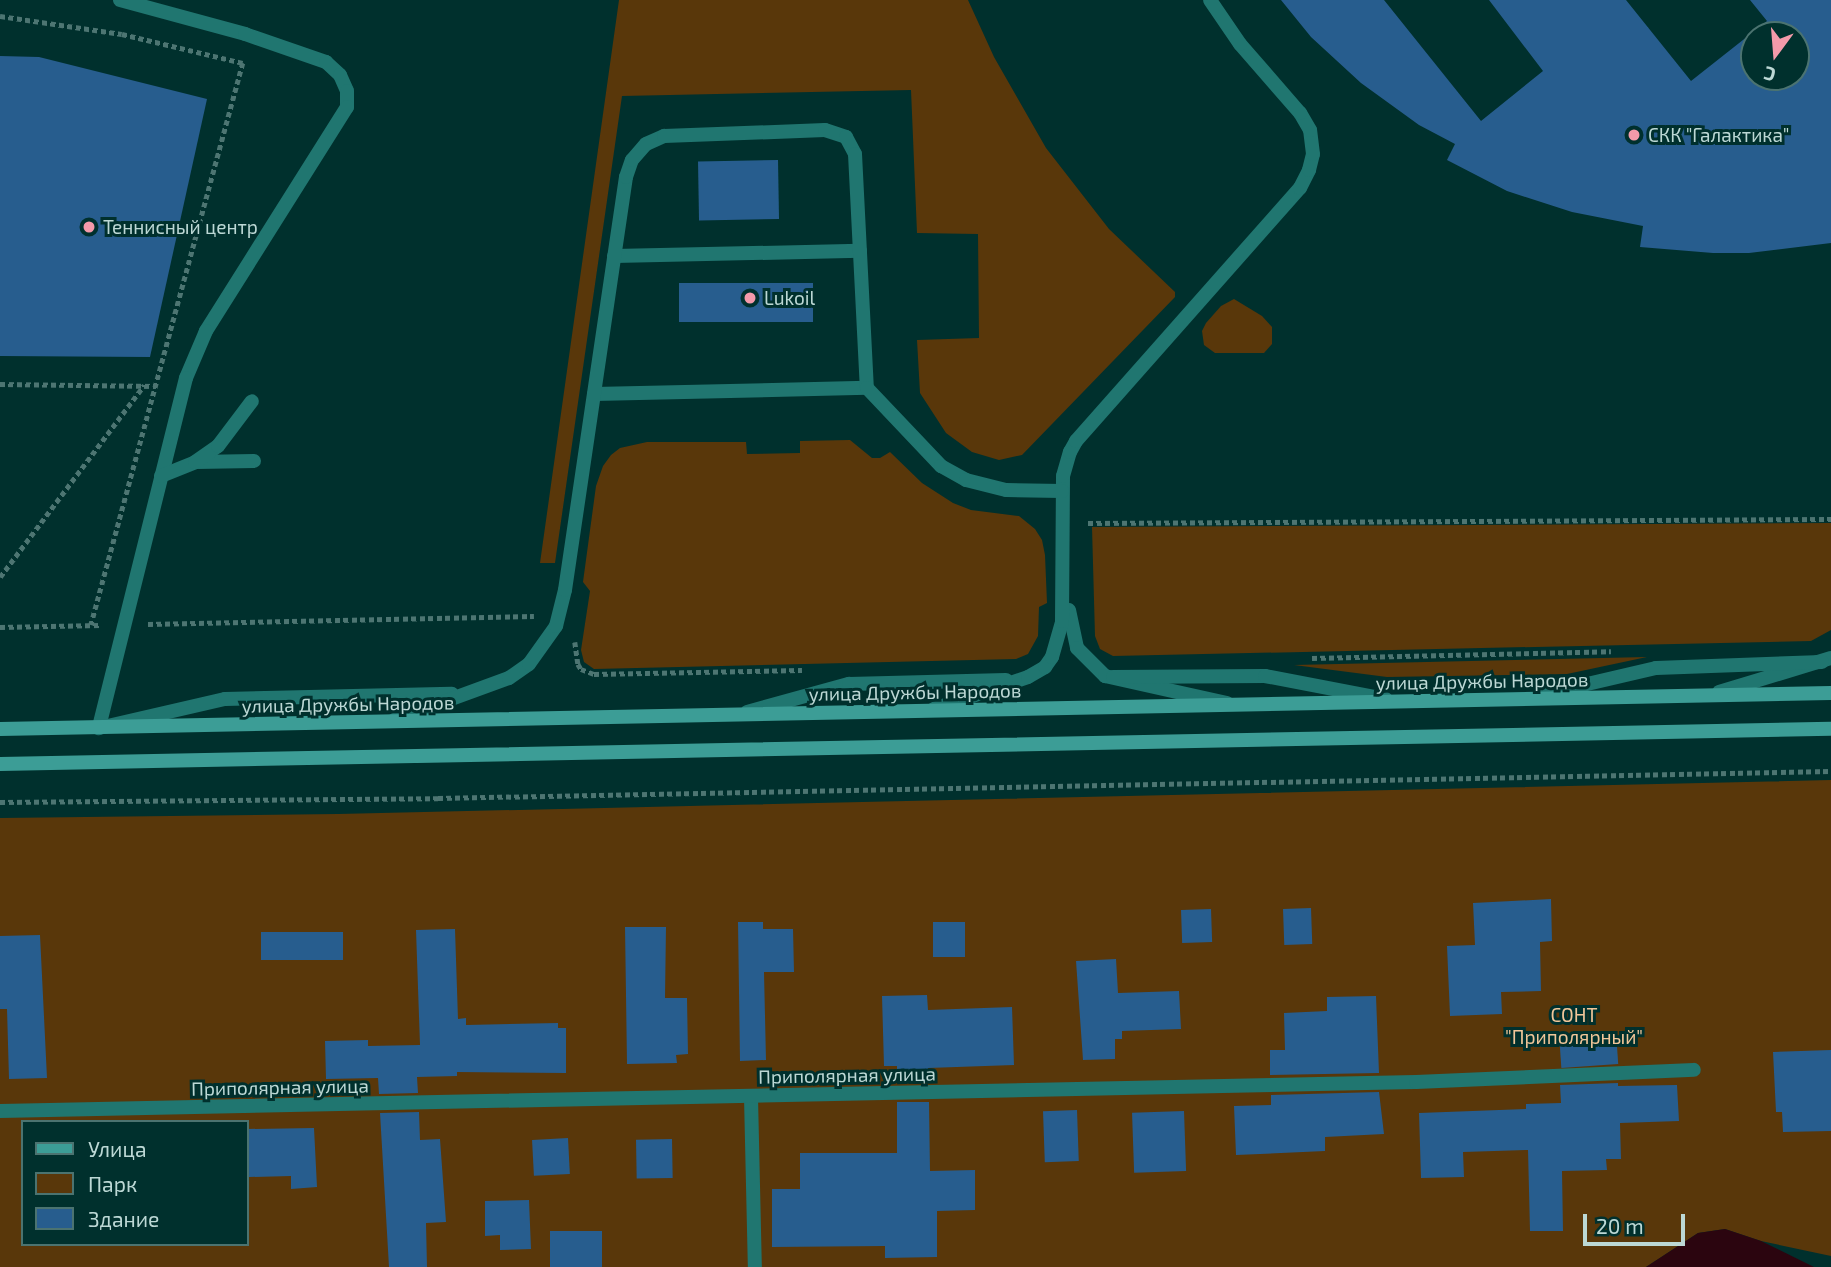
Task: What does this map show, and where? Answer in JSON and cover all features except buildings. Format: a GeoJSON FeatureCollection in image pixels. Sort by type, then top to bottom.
{"type":"FeatureCollection","features":[{"type":"Feature","properties":{"kind":"main road","name":"улица Дружбы Народов"},"geometry":{"type":"LineString","coordinates":[[0,729],[1831,693]]}},
{"type":"Feature","properties":{"kind":"main road"},"geometry":{"type":"LineString","coordinates":[[0,764],[1831,729]]}},
{"type":"Feature","properties":{"kind":"lane"},"geometry":{"type":"LineString","coordinates":[[120,0],[245,34],[326,62],[340,75],[347,91],[348,107],[206,331],[186,378],[99,728],[225,699],[474,692]]}},
{"type":"Feature","properties":{"kind":"lane"},"geometry":{"type":"LineString","coordinates":[[927,711],[1028,677],[1045,667],[1057,646],[1062,621],[1062,491],[1065,465],[1076,441],[1300,188],[1309,170],[1313,154],[1310,130],[1300,113],[1240,44],[1210,0]]}},
{"type":"Feature","properties":{"kind":"lane"},"geometry":{"type":"LineString","coordinates":[[387,722],[509,678],[529,664],[556,626],[565,590],[626,177],[632,159],[646,145],[664,136],[825,130],[846,137],[855,154],[867,388],[941,466],[966,480],[1006,490],[1062,491]]}},
{"type":"Feature","properties":{"kind":"lane"},"geometry":{"type":"LineString","coordinates":[[614,256],[860,251]]}},
{"type":"Feature","properties":{"kind":"lane"},"geometry":{"type":"LineString","coordinates":[[594,394],[867,388]]}},
{"type":"Feature","properties":{"kind":"lane"},"geometry":{"type":"LineString","coordinates":[[161,476],[195,462],[218,446],[252,401]]}},
{"type":"Feature","properties":{"kind":"lane"},"geometry":{"type":"LineString","coordinates":[[195,462],[254,461]]}},
{"type":"Feature","properties":{"kind":"lane"},"geometry":{"type":"LineString","coordinates":[[1064,571],[1070,620],[1077,648],[1094,668],[1113,677],[1239,705]]}},
{"type":"Feature","properties":{"kind":"lane"},"geometry":{"type":"LineString","coordinates":[[1707,696],[1826,660]]}},
{"type":"Feature","properties":{"kind":"lane"},"geometry":{"type":"LineString","coordinates":[[1520,700],[1656,668],[1826,660]]}},
{"type":"Feature","properties":{"kind":"lane"},"geometry":{"type":"LineString","coordinates":[[1113,677],[1265,676],[1405,702]]}},
{"type":"Feature","properties":{"kind":"lane"},"geometry":{"type":"LineString","coordinates":[[734,716],[849,684],[1016,680],[1028,677]]}},
{"type":"Feature","properties":{"kind":"lane","name":"Приполярная улица"},"geometry":{"type":"LineString","coordinates":[[0,1111],[1416,1082],[1694,1070]]}},
{"type":"Feature","properties":{"kind":"lane"},"geometry":{"type":"LineString","coordinates":[[751,1097],[755,1267]]}},
{"type":"Feature","properties":{"kind":"path"},"geometry":{"type":"LineString","coordinates":[[0,16],[122,34],[243,63],[91,625]]}},
{"type":"Feature","properties":{"kind":"path"},"geometry":{"type":"LineString","coordinates":[[0,384],[156,386]]}},
{"type":"Feature","properties":{"kind":"path"},"geometry":{"type":"LineString","coordinates":[[0,577],[144,385]]}},
{"type":"Feature","properties":{"kind":"path"},"geometry":{"type":"LineString","coordinates":[[1088,535],[1088,522],[1831,519]]}},
{"type":"Feature","properties":{"kind":"path"},"geometry":{"type":"LineString","coordinates":[[1310,658],[1616,651]]}},
{"type":"Feature","properties":{"kind":"path"},"geometry":{"type":"LineString","coordinates":[[0,802],[452,797],[1831,771]]}},
{"type":"Feature","properties":{"kind":"green space"},"geometry":{"type":"Polygon","coordinates":[[[619,0],[968,0],[994,57],[1046,148],[1109,229],[1175,292],[1175,297],[1022,455],[999,460],[972,452],[946,433],[920,393],[917,340],[979,338],[978,234],[917,233],[911,90],[622,96],[555,563],[540,563],[619,0]]]}},
{"type":"Feature","properties":{"kind":"green space"},"geometry":{"type":"Polygon","coordinates":[[[1234,299],[1262,316],[1272,327],[1272,344],[1264,353],[1215,353],[1204,345],[1202,331],[1206,323],[1221,306],[1234,299]]]}},
{"type":"Feature","properties":{"kind":"green space"},"geometry":{"type":"Polygon","coordinates":[[[850,440],[872,458],[880,458],[890,452],[922,483],[953,503],[971,510],[1019,516],[1035,529],[1042,540],[1045,555],[1047,603],[1039,607],[1038,636],[1028,654],[1016,659],[594,669],[584,662],[581,650],[590,591],[583,582],[596,486],[603,466],[611,455],[620,448],[647,442],[746,442],[747,454],[800,453],[800,441],[850,440]]]}},
{"type":"Feature","properties":{"kind":"green space"},"geometry":{"type":"Polygon","coordinates":[[[1831,523],[1831,630],[1811,641],[1113,656],[1100,649],[1095,636],[1092,527],[1831,523]]]}},
{"type":"Feature","properties":{"kind":"green space"},"geometry":{"type":"Polygon","coordinates":[[[1647,657],[1567,674],[1387,677],[1294,665],[1647,657]]]}},
{"type":"Feature","properties":{"kind":"green space","name":"СОНТ \"Приполярный\""},"geometry":{"type":"Polygon","coordinates":[[[1831,780],[1831,1256],[1761,1241],[1725,1229],[1698,1233],[1646,1267],[0,1267],[0,818],[338,814],[1831,780]]]}},
{"type":"Feature","properties":{"kind":"shaded area"},"geometry":{"type":"Polygon","coordinates":[[[1725,1229],[1761,1241],[1814,1267],[1646,1267],[1698,1233],[1725,1229]]]}},
{"type":"Feature","properties":{"kind":"place","name":"СКК \"Галактика\""},"geometry":{"type":"Point","coordinates":[1634,135]}},
{"type":"Feature","properties":{"kind":"place","name":"Теннисный центр"},"geometry":{"type":"Point","coordinates":[89,227]}},
{"type":"Feature","properties":{"kind":"place","name":"Lukoil"},"geometry":{"type":"Point","coordinates":[750,298]}}]}
